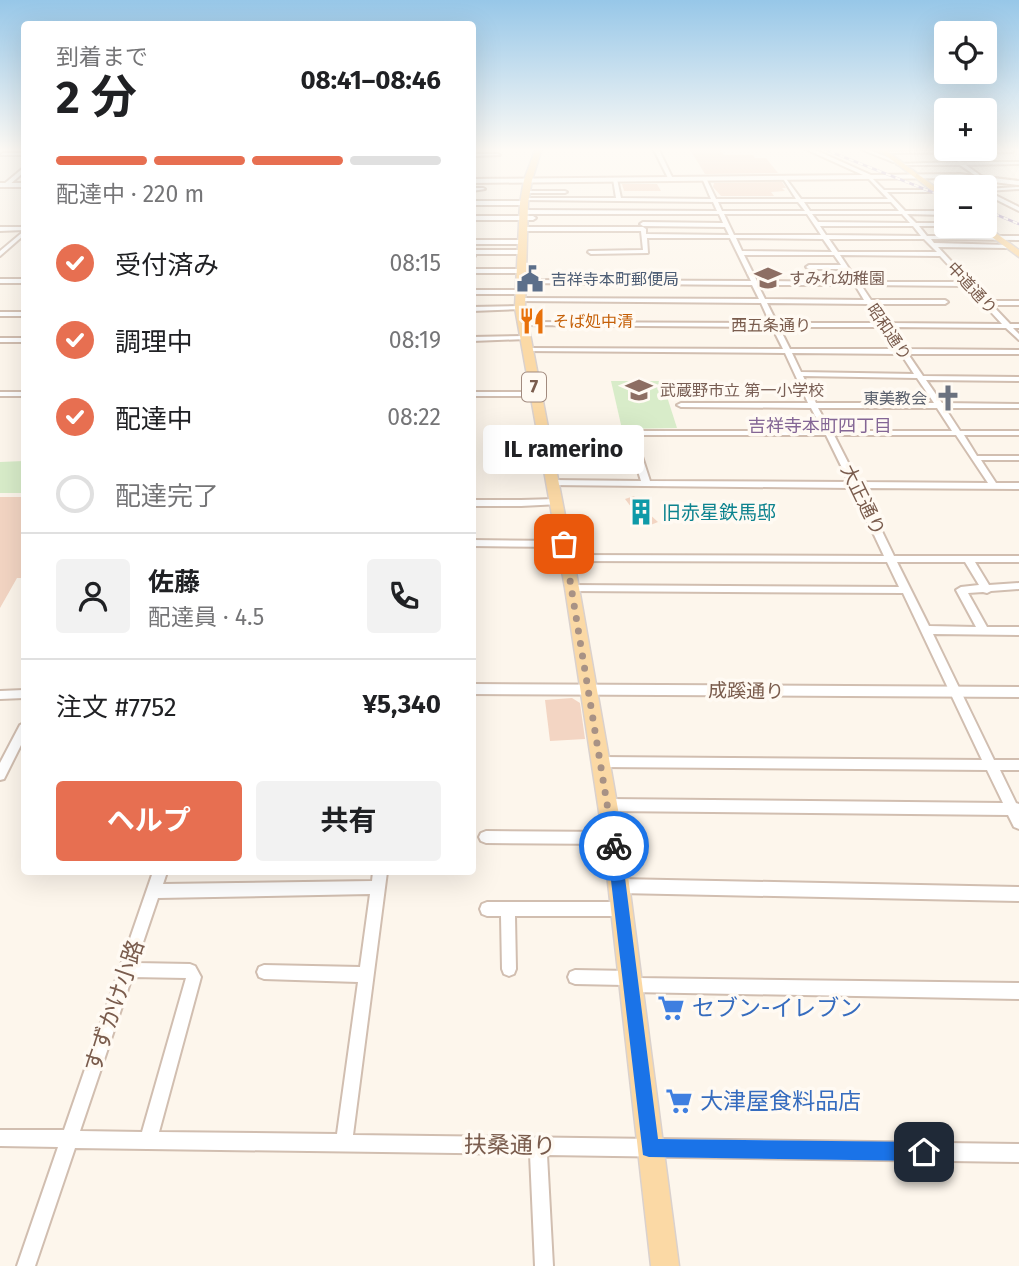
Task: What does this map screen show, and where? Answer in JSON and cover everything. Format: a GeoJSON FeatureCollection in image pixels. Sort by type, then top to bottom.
{"type":"FeatureCollection","features":[{"type":"Feature","properties":{"kind":"main road","name":"7"},"geometry":{"type":"LineString","coordinates":[[524,207],[520,291],[522,324],[572,588],[608,805],[665,1266]]}},
{"type":"Feature","properties":{"kind":"main road"},"geometry":{"type":"LineString","coordinates":[[997,238],[1019,254]]}},
{"type":"Feature","properties":{"kind":"street"},"geometry":{"type":"LineString","coordinates":[[476,217],[516,207]]}},
{"type":"Feature","properties":{"kind":"street"},"geometry":{"type":"LineString","coordinates":[[535,207],[602,220]]}},
{"type":"Feature","properties":{"kind":"street"},"geometry":{"type":"LineString","coordinates":[[583,207],[721,212],[934,213]]}},
{"type":"Feature","properties":{"kind":"street","name":"大正通り"},"geometry":{"type":"LineString","coordinates":[[719,207],[813,405],[1016,809],[1019,823]]}},
{"type":"Feature","properties":{"kind":"street","name":"昭和通り"},"geometry":{"type":"LineString","coordinates":[[804,207],[994,486]]}},
{"type":"Feature","properties":{"kind":"street","name":"中道通り"},"geometry":{"type":"LineString","coordinates":[[897,207],[1019,338]]}},
{"type":"Feature","properties":{"kind":"street"},"geometry":{"type":"LineString","coordinates":[[643,224],[727,225]]}},
{"type":"Feature","properties":{"kind":"street"},"geometry":{"type":"LineString","coordinates":[[816,224],[934,225]]}},
{"type":"Feature","properties":{"kind":"street"},"geometry":{"type":"LineString","coordinates":[[0,229],[21,231]]}},
{"type":"Feature","properties":{"kind":"street"},"geometry":{"type":"LineString","coordinates":[[523,229],[643,229],[646,252],[591,252]]}},
{"type":"Feature","properties":{"kind":"street"},"geometry":{"type":"LineString","coordinates":[[0,254],[21,234]]}},
{"type":"Feature","properties":{"kind":"street"},"geometry":{"type":"LineString","coordinates":[[645,236],[934,237]]}},
{"type":"Feature","properties":{"kind":"street"},"geometry":{"type":"LineString","coordinates":[[997,238],[1019,237]]}},
{"type":"Feature","properties":{"kind":"street"},"geometry":{"type":"LineString","coordinates":[[476,242],[522,242]]}},
{"type":"Feature","properties":{"kind":"street"},"geometry":{"type":"LineString","coordinates":[[0,245],[21,245]]}},
{"type":"Feature","properties":{"kind":"street"},"geometry":{"type":"LineString","coordinates":[[932,245],[1007,246]]}},
{"type":"Feature","properties":{"kind":"street"},"geometry":{"type":"LineString","coordinates":[[476,252],[521,252]]}},
{"type":"Feature","properties":{"kind":"street"},"geometry":{"type":"LineString","coordinates":[[741,253],[939,254]]}},
{"type":"Feature","properties":{"kind":"street"},"geometry":{"type":"LineString","coordinates":[[809,267],[845,267]]}},
{"type":"Feature","properties":{"kind":"street"},"geometry":{"type":"LineString","coordinates":[[476,273],[520,291],[764,301],[945,302]]}},
{"type":"Feature","properties":{"kind":"street"},"geometry":{"type":"LineString","coordinates":[[0,281],[21,281]]}},
{"type":"Feature","properties":{"kind":"street"},"geometry":{"type":"LineString","coordinates":[[476,292],[756,282],[967,284]]}},
{"type":"Feature","properties":{"kind":"street"},"geometry":{"type":"LineString","coordinates":[[476,308],[520,291]]}},
{"type":"Feature","properties":{"kind":"street"},"geometry":{"type":"LineString","coordinates":[[985,303],[1019,303]]}},
{"type":"Feature","properties":{"kind":"street"},"geometry":{"type":"LineString","coordinates":[[0,314],[21,314]]}},
{"type":"Feature","properties":{"kind":"street","name":"西五条通り"},"geometry":{"type":"LineString","coordinates":[[522,324],[1019,326]]}},
{"type":"Feature","properties":{"kind":"street"},"geometry":{"type":"LineString","coordinates":[[476,339],[526,344],[787,351],[1019,352]]}},
{"type":"Feature","properties":{"kind":"street"},"geometry":{"type":"LineString","coordinates":[[0,340],[21,340]]}},
{"type":"Feature","properties":{"kind":"street"},"geometry":{"type":"LineString","coordinates":[[798,374],[1019,379]]}},
{"type":"Feature","properties":{"kind":"street"},"geometry":{"type":"LineString","coordinates":[[0,394],[21,394]]}},
{"type":"Feature","properties":{"kind":"street"},"geometry":{"type":"LineString","coordinates":[[476,394],[536,394]]}},
{"type":"Feature","properties":{"kind":"street"},"geometry":{"type":"LineString","coordinates":[[681,405],[1019,406]]}},
{"type":"Feature","properties":{"kind":"street"},"geometry":{"type":"LineString","coordinates":[[544,433],[1019,433]]}},
{"type":"Feature","properties":{"kind":"street"},"geometry":{"type":"LineString","coordinates":[[630,433],[646,483]]}},
{"type":"Feature","properties":{"kind":"street"},"geometry":{"type":"LineString","coordinates":[[975,458],[1019,458]]}},
{"type":"Feature","properties":{"kind":"street"},"geometry":{"type":"LineString","coordinates":[[553,483],[1019,486]]}},
{"type":"Feature","properties":{"kind":"street"},"geometry":{"type":"LineString","coordinates":[[476,503],[556,502]]}},
{"type":"Feature","properties":{"kind":"street"},"geometry":{"type":"LineString","coordinates":[[476,544],[565,551],[1019,559]]}},
{"type":"Feature","properties":{"kind":"street"},"geometry":{"type":"LineString","coordinates":[[968,559],[987,590]]}},
{"type":"Feature","properties":{"kind":"street"},"geometry":{"type":"LineString","coordinates":[[984,631],[961,590],[1016,586],[1019,596]]}},
{"type":"Feature","properties":{"kind":"street"},"geometry":{"type":"LineString","coordinates":[[572,588],[907,590]]}},
{"type":"Feature","properties":{"kind":"street"},"geometry":{"type":"LineString","coordinates":[[927,631],[1019,631]]}},
{"type":"Feature","properties":{"kind":"street","name":"成蹊通り"},"geometry":{"type":"LineString","coordinates":[[476,689],[1019,692]]}},
{"type":"Feature","properties":{"kind":"street"},"geometry":{"type":"LineString","coordinates":[[0,695],[21,694]]}},
{"type":"Feature","properties":{"kind":"street"},"geometry":{"type":"LineString","coordinates":[[0,775],[21,734]]}},
{"type":"Feature","properties":{"kind":"street"},"geometry":{"type":"LineString","coordinates":[[601,762],[1019,765]]}},
{"type":"Feature","properties":{"kind":"street"},"geometry":{"type":"LineString","coordinates":[[608,805],[1016,809]]}},
{"type":"Feature","properties":{"kind":"street"},"geometry":{"type":"LineString","coordinates":[[486,837],[613,838]]}},
{"type":"Feature","properties":{"kind":"street","name":"すずかけ小路"},"geometry":{"type":"LineString","coordinates":[[26,1266],[159,875]]}},
{"type":"Feature","properties":{"kind":"street"},"geometry":{"type":"LineString","coordinates":[[344,1142],[380,875]]}},
{"type":"Feature","properties":{"kind":"street"},"geometry":{"type":"LineString","coordinates":[[618,886],[1019,894]]}},
{"type":"Feature","properties":{"kind":"street"},"geometry":{"type":"LineString","coordinates":[[153,891],[379,887]]}},
{"type":"Feature","properties":{"kind":"street"},"geometry":{"type":"LineString","coordinates":[[487,909],[621,909]]}},
{"type":"Feature","properties":{"kind":"street"},"geometry":{"type":"LineString","coordinates":[[508,909],[509,969]]}},
{"type":"Feature","properties":{"kind":"street"},"geometry":{"type":"LineString","coordinates":[[126,970],[190,971],[194,977],[148,1140]]}},
{"type":"Feature","properties":{"kind":"street"},"geometry":{"type":"LineString","coordinates":[[264,972],[366,975]]}},
{"type":"Feature","properties":{"kind":"street"},"geometry":{"type":"LineString","coordinates":[[575,977],[631,981],[1019,991]]}},
{"type":"Feature","properties":{"kind":"street","name":"扶桑通り"},"geometry":{"type":"LineString","coordinates":[[0,1138],[1019,1153]]}},
{"type":"Feature","properties":{"kind":"street"},"geometry":{"type":"LineString","coordinates":[[538,1146],[544,1266]]}},
{"type":"Feature","properties":{"kind":"green space"},"geometry":{"type":"Polygon","coordinates":[[[611,381],[662,381],[677,428],[622,429],[611,381]]]}},
{"type":"Feature","properties":{"kind":"green space"},"geometry":{"type":"Polygon","coordinates":[[[21,461],[21,493],[0,493],[0,462],[21,461]]]}},
{"type":"Feature","properties":{"kind":"building","name":"旧赤星鉄馬邸"},"geometry":{"type":"Polygon","coordinates":[[[634,496],[658,522],[648,526],[635,512],[625,499],[634,496]]]}},
{"type":"Feature","properties":{"kind":"building"},"geometry":{"type":"Polygon","coordinates":[[[0,497],[21,497],[21,578],[17,578],[0,608],[0,497]]]}},
{"type":"Feature","properties":{"kind":"building"},"geometry":{"type":"Polygon","coordinates":[[[572,698],[580,703],[585,739],[550,741],[545,700],[572,698]]]}},
{"type":"Feature","properties":{"kind":"railway"},"geometry":{"type":"LineString","coordinates":[[997,215],[1019,224]]}},
{"type":"Feature","properties":{"kind":"way so far"},"geometry":{"type":"LineString","coordinates":[[564,544],[614,846]]}},
{"type":"Feature","properties":{"kind":"place","name":"すみれ幼稚園"},"geometry":{"type":"Point","coordinates":[768,278]}},
{"type":"Feature","properties":{"kind":"place","name":"吉祥寺本町郵便局"},"geometry":{"type":"Point","coordinates":[530,279]}},
{"type":"Feature","properties":{"kind":"place","name":"そば処中清"},"geometry":{"type":"Point","coordinates":[532,321]}},
{"type":"Feature","properties":{"kind":"place","name":"武蔵野市立 第一小学校"},"geometry":{"type":"Point","coordinates":[639,390]}},
{"type":"Feature","properties":{"kind":"place","name":"東美教会"},"geometry":{"type":"Point","coordinates":[948,398]}},
{"type":"Feature","properties":{"kind":"place","name":"旧赤星鉄馬邸"},"geometry":{"type":"Point","coordinates":[641,512]}},
{"type":"Feature","properties":{"kind":"place","name":"IL ramerino"},"geometry":{"type":"Point","coordinates":[564,544]}},
{"type":"Feature","properties":{"kind":"place","name":"セブン-イレブン"},"geometry":{"type":"Point","coordinates":[671,1008]}},
{"type":"Feature","properties":{"kind":"place","name":"大津屋食料品店"},"geometry":{"type":"Point","coordinates":[679,1101]}},
{"type":"Feature","properties":{"kind":"district","name":"吉祥寺本町四丁目"},"geometry":{"type":"Point","coordinates":[820,426]}},
{"type":"Feature","properties":{"kind":"route"},"geometry":{"type":"LineString","coordinates":[[614,846],[649,1148],[924,1152]]}}]}
